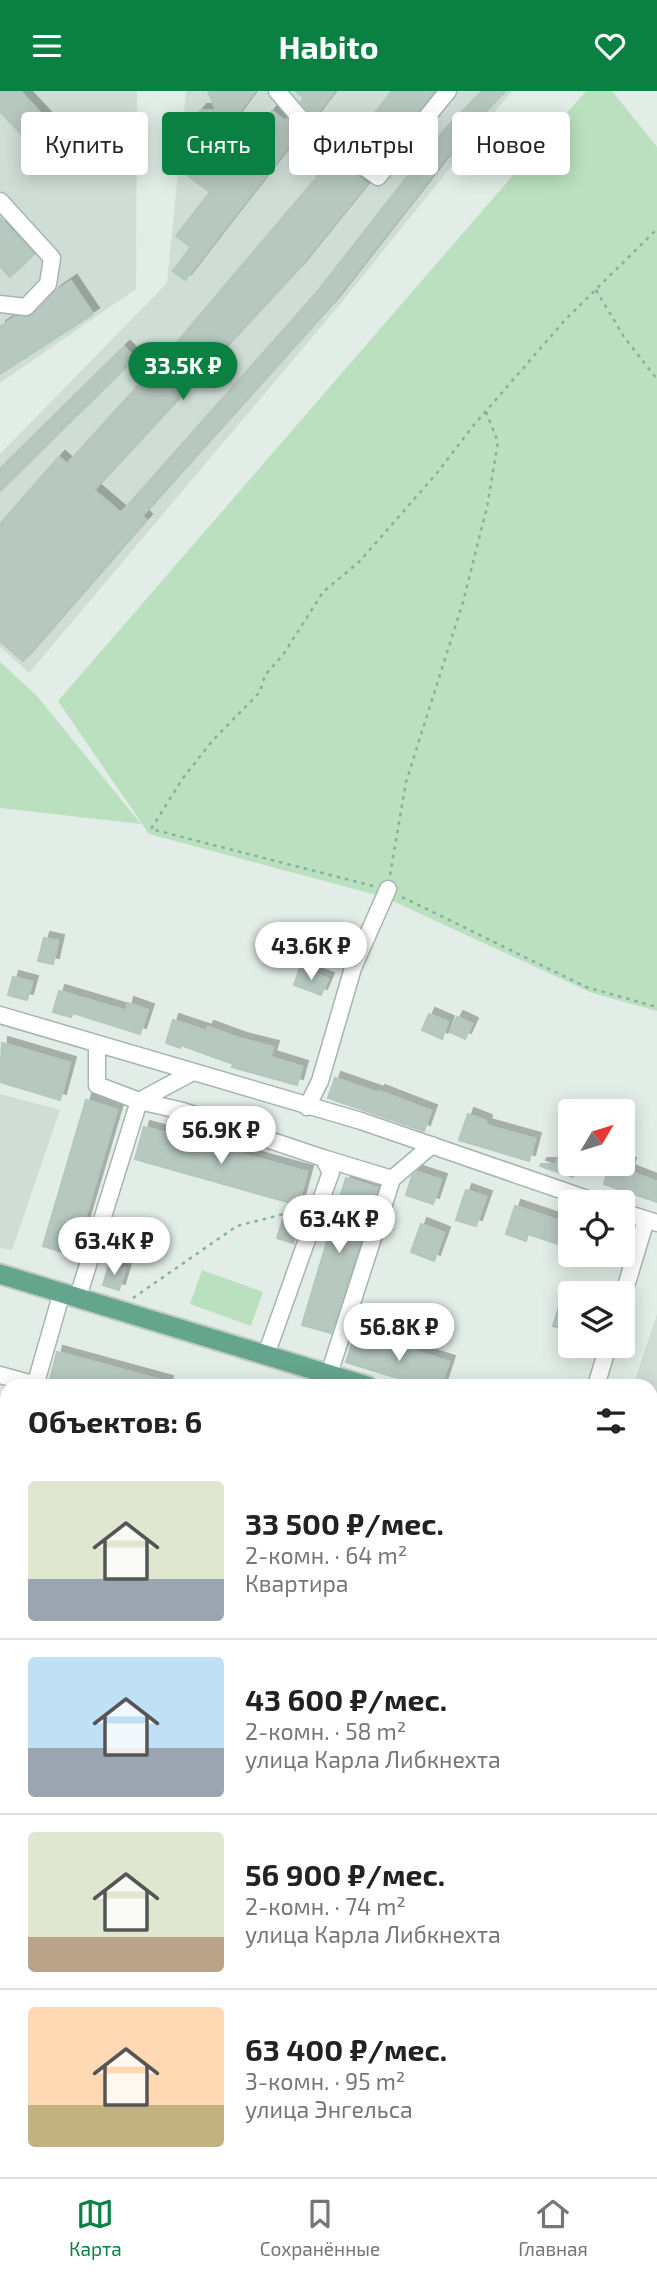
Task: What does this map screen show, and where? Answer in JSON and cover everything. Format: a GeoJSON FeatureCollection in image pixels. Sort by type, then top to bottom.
{"type":"FeatureCollection","features":[{"type":"Feature","properties":{"kind":"main road"},"geometry":{"type":"LineString","coordinates":[[0,1274],[345,1379]]}},
{"type":"Feature","properties":{"kind":"street"},"geometry":{"type":"LineString","coordinates":[[277,91],[307,126],[378,177],[448,91]]}},
{"type":"Feature","properties":{"kind":"street"},"geometry":{"type":"LineString","coordinates":[[0,201],[52,258],[48,285],[26,307],[0,303]]}},
{"type":"Feature","properties":{"kind":"street"},"geometry":{"type":"LineString","coordinates":[[307,1107],[320,1081],[353,968],[388,889]]}},
{"type":"Feature","properties":{"kind":"street"},"geometry":{"type":"LineString","coordinates":[[0,1015],[361,1121],[561,1190]]}},
{"type":"Feature","properties":{"kind":"street"},"geometry":{"type":"LineString","coordinates":[[96,1044],[97,1085],[139,1101],[183,1111],[392,1179]]}},
{"type":"Feature","properties":{"kind":"street"},"geometry":{"type":"LineString","coordinates":[[37,1379],[139,1101],[193,1072]]}},
{"type":"Feature","properties":{"kind":"street"},"geometry":{"type":"LineString","coordinates":[[329,1374],[392,1179],[432,1145]]}},
{"type":"Feature","properties":{"kind":"street"},"geometry":{"type":"LineString","coordinates":[[266,1355],[331,1172],[323,1158]]}},
{"type":"Feature","properties":{"kind":"street"},"geometry":{"type":"LineString","coordinates":[[629,1281],[652,1221],[635,1216]]}},
{"type":"Feature","properties":{"kind":"street"},"geometry":{"type":"LineString","coordinates":[[598,1379],[604,1358]]}},
{"type":"Feature","properties":{"kind":"path"},"geometry":{"type":"LineString","coordinates":[[657,229],[565,320],[359,562],[323,592],[283,655],[265,675],[260,692],[213,740],[183,778],[151,829],[388,889],[453,924],[586,987],[657,1007]]}},
{"type":"Feature","properties":{"kind":"path"},"geometry":{"type":"LineString","coordinates":[[596,290],[624,337],[657,379]]}},
{"type":"Feature","properties":{"kind":"path"},"geometry":{"type":"LineString","coordinates":[[388,889],[407,782],[463,602],[487,507],[498,442],[485,412]]}},
{"type":"Feature","properties":{"kind":"path"},"geometry":{"type":"LineString","coordinates":[[124,1303],[237,1226],[288,1213],[317,1211]]}},
{"type":"Feature","properties":{"kind":"shaded area"},"geometry":{"type":"Polygon","coordinates":[[[0,91],[137,91],[137,112],[21,112],[21,175],[137,175],[136,289],[0,383],[0,91]]]}},
{"type":"Feature","properties":{"kind":"shaded area"},"geometry":{"type":"Polygon","coordinates":[[[186,91],[512,91],[495,112],[452,112],[452,165],[341,303],[29,673],[0,647],[0,454],[167,283],[178,175],[275,175],[275,112],[184,112],[186,91]]]}},
{"type":"Feature","properties":{"kind":"shaded area"},"geometry":{"type":"Polygon","coordinates":[[[0,1094],[60,1110],[12,1250],[0,1248],[0,1094]]]}},
{"type":"Feature","properties":{"kind":"shaded area"},"geometry":{"type":"Polygon","coordinates":[[[657,1314],[657,1379],[635,1379],[657,1314]]]}},
{"type":"Feature","properties":{"kind":"green space"},"geometry":{"type":"Polygon","coordinates":[[[586,91],[612,91],[657,147],[657,1011],[592,993],[384,897],[149,834],[58,701],[513,175],[570,175],[570,112],[568,112],[586,91]]]}},
{"type":"Feature","properties":{"kind":"green space"},"geometry":{"type":"Polygon","coordinates":[[[0,662],[37,696],[141,824],[0,808],[0,662]]]}},
{"type":"Feature","properties":{"kind":"green space"},"geometry":{"type":"Polygon","coordinates":[[[202,1270],[263,1292],[251,1326],[190,1304],[202,1270]]]}},
{"type":"Feature","properties":{"kind":"building"},"geometry":{"type":"Polygon","coordinates":[[[0,91],[20,91],[40,112],[21,112],[21,134],[0,111],[0,91]]]}},
{"type":"Feature","properties":{"kind":"building"},"geometry":{"type":"Polygon","coordinates":[[[208,91],[255,91],[239,112],[199,112],[216,110],[208,91]]]}},
{"type":"Feature","properties":{"kind":"building"},"geometry":{"type":"Polygon","coordinates":[[[296,91],[335,91],[319,112],[309,112],[301,102],[304,98],[296,91]]]}},
{"type":"Feature","properties":{"kind":"building"},"geometry":{"type":"Polygon","coordinates":[[[392,91],[434,91],[417,112],[375,112],[392,91]]]}},
{"type":"Feature","properties":{"kind":"building"},"geometry":{"type":"Polygon","coordinates":[[[482,91],[505,91],[485,112],[462,112],[482,91]]]}},
{"type":"Feature","properties":{"kind":"building"},"geometry":{"type":"Polygon","coordinates":[[[275,113],[289,121],[289,146],[275,164],[275,113]]]}},
{"type":"Feature","properties":{"kind":"building"},"geometry":{"type":"Polygon","coordinates":[[[452,122],[452,151],[438,168],[438,137],[452,122]]]}},
{"type":"Feature","properties":{"kind":"building"},"geometry":{"type":"Polygon","coordinates":[[[266,175],[185,280],[173,271],[191,247],[176,236],[210,192],[188,176],[266,175]]]}},
{"type":"Feature","properties":{"kind":"building"},"geometry":{"type":"Polygon","coordinates":[[[319,175],[355,175],[367,184],[299,268],[94,490],[121,513],[317,292],[408,175],[433,175],[332,304],[142,516],[146,520],[23,661],[0,641],[0,524],[59,457],[67,464],[167,354],[319,175]]]}},
{"type":"Feature","properties":{"kind":"building"},"geometry":{"type":"Polygon","coordinates":[[[0,218],[34,254],[10,277],[0,266],[0,218]]]}},
{"type":"Feature","properties":{"kind":"building"},"geometry":{"type":"Polygon","coordinates":[[[71,281],[93,314],[0,374],[0,327],[16,316],[30,317],[56,291],[71,281]]]}},
{"type":"Feature","properties":{"kind":"building"},"geometry":{"type":"Polygon","coordinates":[[[124,347],[135,358],[0,491],[0,469],[124,347]]]}},
{"type":"Feature","properties":{"kind":"building"},"geometry":{"type":"Polygon","coordinates":[[[44,938],[58,941],[53,964],[38,961],[44,938]]]}},
{"type":"Feature","properties":{"kind":"building"},"geometry":{"type":"Polygon","coordinates":[[[300,968],[328,979],[321,995],[294,985],[300,968]]]}},
{"type":"Feature","properties":{"kind":"building"},"geometry":{"type":"Polygon","coordinates":[[[13,977],[32,982],[27,1000],[8,995],[13,977]]]}},
{"type":"Feature","properties":{"kind":"building"},"geometry":{"type":"Polygon","coordinates":[[[59,991],[126,1011],[128,1003],[148,1010],[140,1034],[73,1013],[71,1017],[53,1012],[59,991]]]}},
{"type":"Feature","properties":{"kind":"building"},"geometry":{"type":"Polygon","coordinates":[[[429,1014],[448,1022],[442,1039],[422,1030],[429,1014]]]}},
{"type":"Feature","properties":{"kind":"building"},"geometry":{"type":"Polygon","coordinates":[[[457,1017],[472,1024],[465,1039],[450,1032],[457,1017]]]}},
{"type":"Feature","properties":{"kind":"building"},"geometry":{"type":"Polygon","coordinates":[[[173,1020],[206,1031],[208,1027],[273,1047],[270,1057],[302,1067],[297,1085],[232,1067],[233,1064],[181,1045],[180,1048],[166,1043],[173,1020]]]}},
{"type":"Feature","properties":{"kind":"building"},"geometry":{"type":"Polygon","coordinates":[[[2,1043],[70,1063],[60,1100],[0,1082],[2,1043]]]}},
{"type":"Feature","properties":{"kind":"building"},"geometry":{"type":"Polygon","coordinates":[[[335,1078],[431,1111],[424,1131],[328,1098],[335,1078]]]}},
{"type":"Feature","properties":{"kind":"building"},"geometry":{"type":"Polygon","coordinates":[[[86,1100],[117,1110],[74,1256],[43,1246],[86,1100]]]}},
{"type":"Feature","properties":{"kind":"building"},"geometry":{"type":"Polygon","coordinates":[[[468,1114],[486,1121],[485,1125],[535,1139],[529,1161],[459,1140],[468,1114]]]}},
{"type":"Feature","properties":{"kind":"building"},"geometry":{"type":"Polygon","coordinates":[[[144,1127],[307,1172],[298,1205],[135,1159],[144,1127]]]}},
{"type":"Feature","properties":{"kind":"building"},"geometry":{"type":"Polygon","coordinates":[[[558,1158],[558,1172],[540,1166],[541,1164],[556,1164],[558,1158]]]}},
{"type":"Feature","properties":{"kind":"building"},"geometry":{"type":"Polygon","coordinates":[[[417,1172],[441,1180],[433,1204],[406,1195],[412,1176],[417,1172]]]}},
{"type":"Feature","properties":{"kind":"building"},"geometry":{"type":"Polygon","coordinates":[[[635,1174],[657,1182],[657,1202],[635,1195],[635,1190],[622,1190],[604,1184],[606,1176],[635,1176],[635,1174]]]}},
{"type":"Feature","properties":{"kind":"building"},"geometry":{"type":"Polygon","coordinates":[[[346,1178],[377,1188],[331,1333],[302,1325],[346,1178]]]}},
{"type":"Feature","properties":{"kind":"building"},"geometry":{"type":"Polygon","coordinates":[[[466,1190],[486,1197],[476,1226],[456,1220],[466,1190]]]}},
{"type":"Feature","properties":{"kind":"building"},"geometry":{"type":"Polygon","coordinates":[[[515,1206],[558,1221],[558,1244],[528,1234],[526,1241],[506,1234],[515,1206]]]}},
{"type":"Feature","properties":{"kind":"building"},"geometry":{"type":"Polygon","coordinates":[[[283,1219],[299,1224],[293,1243],[277,1238],[283,1219]]]}},
{"type":"Feature","properties":{"kind":"building"},"geometry":{"type":"Polygon","coordinates":[[[421,1224],[444,1233],[434,1261],[411,1252],[421,1224]]]}},
{"type":"Feature","properties":{"kind":"building"},"geometry":{"type":"Polygon","coordinates":[[[109,1264],[125,1269],[119,1290],[103,1285],[109,1264]]]}},
{"type":"Feature","properties":{"kind":"building"},"geometry":{"type":"Polygon","coordinates":[[[558,1310],[558,1328],[553,1326],[558,1310]]]}},
{"type":"Feature","properties":{"kind":"building"},"geometry":{"type":"Polygon","coordinates":[[[354,1338],[382,1348],[384,1341],[449,1362],[443,1379],[401,1379],[346,1362],[354,1338]]]}},
{"type":"Feature","properties":{"kind":"building"},"geometry":{"type":"Polygon","coordinates":[[[57,1352],[156,1379],[50,1379],[57,1352]]]}}]}
